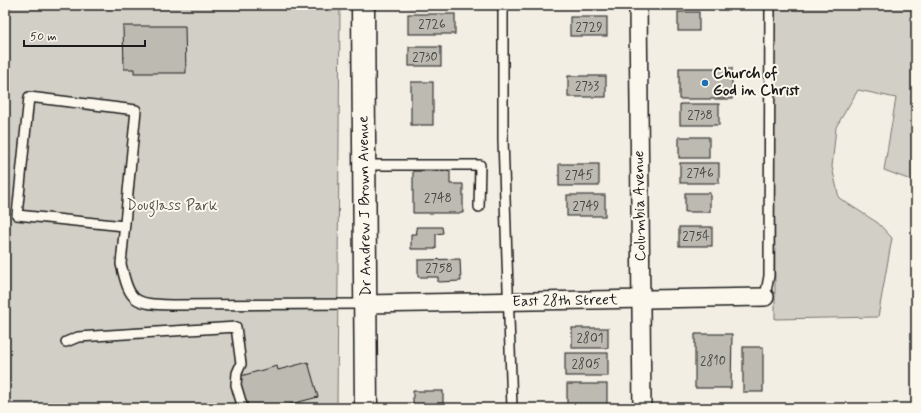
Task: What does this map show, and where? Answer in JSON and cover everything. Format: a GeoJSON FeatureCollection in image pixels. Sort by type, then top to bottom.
{"type":"FeatureCollection","features":[{"type":"Feature","properties":{"kind":"main road","name":"Dr Andrew J Brown Avenue"},"geometry":{"type":"LineString","coordinates":[[363,5],[366,408]]}},
{"type":"Feature","properties":{"kind":"street","name":"Columbia Avenue"},"geometry":{"type":"LineString","coordinates":[[638,5],[642,408]]}},
{"type":"Feature","properties":{"kind":"street","name":"East 28th Street"},"geometry":{"type":"LineString","coordinates":[[366,304],[765,297]]}},
{"type":"Feature","properties":{"kind":"lane"},"geometry":{"type":"LineString","coordinates":[[503,5],[503,139],[512,408]]}},
{"type":"Feature","properties":{"kind":"lane"},"geometry":{"type":"LineString","coordinates":[[765,297],[769,276],[770,5]]}},
{"type":"Feature","properties":{"kind":"lane"},"geometry":{"type":"LineString","coordinates":[[124,226],[17,215],[29,97],[136,110],[121,264],[127,288],[136,300],[146,304],[366,304]]}},
{"type":"Feature","properties":{"kind":"lane"},"geometry":{"type":"LineString","coordinates":[[364,165],[480,165],[479,207]]}},
{"type":"Feature","properties":{"kind":"lane"},"geometry":{"type":"LineString","coordinates":[[66,342],[78,337],[236,326],[241,364],[236,373],[236,385],[243,408]]}},
{"type":"Feature","properties":{"kind":"green space","name":"Douglass Park"},"geometry":{"type":"Polygon","coordinates":[[[5,5],[340,5],[337,408],[5,408],[5,5]]]}},
{"type":"Feature","properties":{"kind":"green space"},"geometry":{"type":"Polygon","coordinates":[[[774,5],[916,5],[916,182],[884,170],[896,98],[858,90],[836,127],[832,167],[839,198],[878,223],[892,238],[878,317],[775,319],[774,5]]]}},
{"type":"Feature","properties":{"kind":"building"},"geometry":{"type":"Polygon","coordinates":[[[409,5],[449,5],[449,7],[409,7],[409,5]]]}},
{"type":"Feature","properties":{"kind":"building"},"geometry":{"type":"Polygon","coordinates":[[[578,5],[605,5],[605,7],[578,7],[578,5]]]}},
{"type":"Feature","properties":{"kind":"building"},"geometry":{"type":"Polygon","coordinates":[[[678,12],[699,12],[699,31],[678,31],[678,12]]]}},
{"type":"Feature","properties":{"kind":"building"},"geometry":{"type":"Polygon","coordinates":[[[408,14],[455,14],[455,34],[408,34],[408,14]]]}},
{"type":"Feature","properties":{"kind":"building"},"geometry":{"type":"Polygon","coordinates":[[[570,17],[607,17],[607,36],[570,36],[570,17]]]}},
{"type":"Feature","properties":{"kind":"building"},"geometry":{"type":"Polygon","coordinates":[[[123,26],[185,26],[186,73],[134,73],[134,69],[124,69],[123,26]]]}},
{"type":"Feature","properties":{"kind":"building"},"geometry":{"type":"Polygon","coordinates":[[[409,47],[441,47],[441,66],[409,66],[409,47]]]}},
{"type":"Feature","properties":{"kind":"building","name":"Church of God in Christ"},"geometry":{"type":"Polygon","coordinates":[[[679,68],[732,68],[732,99],[679,99],[679,68]]]}},
{"type":"Feature","properties":{"kind":"building"},"geometry":{"type":"Polygon","coordinates":[[[568,76],[606,76],[606,97],[568,97],[568,76]]]}},
{"type":"Feature","properties":{"kind":"building"},"geometry":{"type":"Polygon","coordinates":[[[411,82],[433,82],[433,125],[411,125],[411,82]]]}},
{"type":"Feature","properties":{"kind":"building"},"geometry":{"type":"Polygon","coordinates":[[[680,104],[719,104],[719,125],[680,125],[680,104]]]}},
{"type":"Feature","properties":{"kind":"building"},"geometry":{"type":"Polygon","coordinates":[[[679,137],[709,137],[709,158],[679,158],[679,137]]]}},
{"type":"Feature","properties":{"kind":"building"},"geometry":{"type":"Polygon","coordinates":[[[680,163],[719,163],[719,183],[680,183],[680,163]]]}},
{"type":"Feature","properties":{"kind":"building"},"geometry":{"type":"Polygon","coordinates":[[[559,164],[599,164],[599,186],[559,186],[559,164]]]}},
{"type":"Feature","properties":{"kind":"building"},"geometry":{"type":"Polygon","coordinates":[[[413,171],[450,171],[450,184],[463,184],[463,213],[413,213],[413,171]]]}},
{"type":"Feature","properties":{"kind":"building"},"geometry":{"type":"Polygon","coordinates":[[[685,193],[710,193],[710,212],[685,212],[685,193]]]}},
{"type":"Feature","properties":{"kind":"building"},"geometry":{"type":"Polygon","coordinates":[[[567,195],[605,195],[605,216],[567,216],[567,195]]]}},
{"type":"Feature","properties":{"kind":"building"},"geometry":{"type":"Polygon","coordinates":[[[416,227],[442,227],[443,233],[436,234],[436,249],[411,249],[411,234],[417,234],[416,227]]]}},
{"type":"Feature","properties":{"kind":"building"},"geometry":{"type":"Polygon","coordinates":[[[679,227],[712,227],[712,246],[679,246],[679,227]]]}},
{"type":"Feature","properties":{"kind":"building"},"geometry":{"type":"Polygon","coordinates":[[[460,259],[461,281],[438,282],[438,277],[418,277],[418,260],[460,259]]]}},
{"type":"Feature","properties":{"kind":"building"},"geometry":{"type":"Polygon","coordinates":[[[572,328],[608,328],[608,348],[572,348],[572,328]]]}},
{"type":"Feature","properties":{"kind":"building"},"geometry":{"type":"Polygon","coordinates":[[[695,334],[732,334],[731,388],[695,388],[695,334]]]}},
{"type":"Feature","properties":{"kind":"building"},"geometry":{"type":"Polygon","coordinates":[[[743,347],[763,347],[763,392],[743,392],[743,347]]]}},
{"type":"Feature","properties":{"kind":"building"},"geometry":{"type":"Polygon","coordinates":[[[565,353],[608,353],[608,376],[565,376],[565,353]]]}},
{"type":"Feature","properties":{"kind":"building"},"geometry":{"type":"Polygon","coordinates":[[[308,362],[318,397],[276,408],[245,408],[237,377],[277,366],[278,370],[308,362]]]}},
{"type":"Feature","properties":{"kind":"building"},"geometry":{"type":"Polygon","coordinates":[[[567,384],[607,384],[607,405],[567,405],[567,384]]]}},
{"type":"Feature","properties":{"kind":"building"},"geometry":{"type":"Polygon","coordinates":[[[413,391],[443,391],[443,408],[413,408],[413,391]]]}},
{"type":"Feature","properties":{"kind":"place","name":"Church of God in Christ"},"geometry":{"type":"Point","coordinates":[705,83]}}]}
